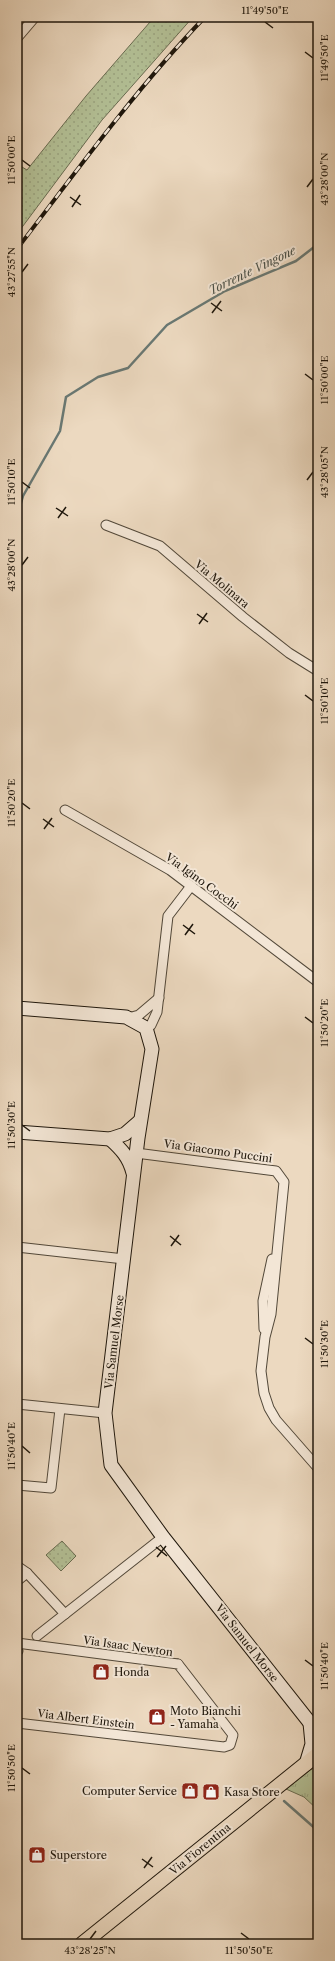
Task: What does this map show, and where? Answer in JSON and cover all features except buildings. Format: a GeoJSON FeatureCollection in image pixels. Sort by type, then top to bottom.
{"type":"FeatureCollection","features":[{"type":"Feature","properties":{"kind":"main road","name":"Via Fiorentina"},"geometry":{"type":"LineString","coordinates":[[82,1944],[288,1778],[312,1763],[318,1754]]}},
{"type":"Feature","properties":{"kind":"street"},"geometry":{"type":"LineString","coordinates":[[17,38],[35,17]]}},
{"type":"Feature","properties":{"kind":"street","name":"Via Molinara"},"geometry":{"type":"LineString","coordinates":[[106,525],[160,546],[243,617],[289,653],[318,671]]}},
{"type":"Feature","properties":{"kind":"street","name":"Via Igino Cocchi"},"geometry":{"type":"LineString","coordinates":[[65,810],[170,870],[318,982]]}},
{"type":"Feature","properties":{"kind":"street"},"geometry":{"type":"LineString","coordinates":[[152,1050],[168,916],[191,886]]}},
{"type":"Feature","properties":{"kind":"street"},"geometry":{"type":"LineString","coordinates":[[17,1008],[128,1018],[149,1008],[159,998]]}},
{"type":"Feature","properties":{"kind":"street"},"geometry":{"type":"LineString","coordinates":[[143,1027],[159,998]]}},
{"type":"Feature","properties":{"kind":"street"},"geometry":{"type":"LineString","coordinates":[[128,1018],[143,1027],[151,1025],[157,1012]]}},
{"type":"Feature","properties":{"kind":"street","name":"Via Samuel Morse"},"geometry":{"type":"LineString","coordinates":[[143,1027],[152,1050],[137,1145],[105,1413],[111,1465],[163,1537],[314,1724],[318,1733]]}},
{"type":"Feature","properties":{"kind":"street"},"geometry":{"type":"LineString","coordinates":[[17,1132],[110,1139],[125,1134],[140,1122]]}},
{"type":"Feature","properties":{"kind":"street"},"geometry":{"type":"LineString","coordinates":[[123,1150],[137,1145],[125,1134]]}},
{"type":"Feature","properties":{"kind":"street"},"geometry":{"type":"LineString","coordinates":[[110,1139],[123,1150],[130,1163],[133,1176]]}},
{"type":"Feature","properties":{"kind":"street","name":"Via Giacomo Puccini"},"geometry":{"type":"LineString","coordinates":[[137,1145],[276,1171],[284,1182],[278,1236],[263,1301],[265,1337],[261,1371],[264,1392],[269,1408],[276,1420],[318,1468]]}},
{"type":"Feature","properties":{"kind":"street"},"geometry":{"type":"LineString","coordinates":[[17,1247],[124,1259]]}},
{"type":"Feature","properties":{"kind":"street"},"geometry":{"type":"LineString","coordinates":[[17,1404],[105,1413]]}},
{"type":"Feature","properties":{"kind":"street"},"geometry":{"type":"LineString","coordinates":[[17,1485],[50,1488],[60,1409]]}},
{"type":"Feature","properties":{"kind":"street"},"geometry":{"type":"LineString","coordinates":[[36,1636],[163,1537]]}},
{"type":"Feature","properties":{"kind":"street"},"geometry":{"type":"LineString","coordinates":[[17,1566],[27,1573],[65,1614]]}},
{"type":"Feature","properties":{"kind":"street"},"geometry":{"type":"LineString","coordinates":[[17,1581],[27,1573]]}},
{"type":"Feature","properties":{"kind":"street","name":"Via Isaac Newton"},"geometry":{"type":"LineString","coordinates":[[17,1649],[178,1664],[230,1729]]}},
{"type":"Feature","properties":{"kind":"street","name":"Via Albert Einstein"},"geometry":{"type":"LineString","coordinates":[[17,1723],[224,1747],[230,1745],[233,1738],[230,1729]]}},
{"type":"Feature","properties":{"kind":"street"},"geometry":{"type":"LineString","coordinates":[[312,1763],[314,1724]]}},
{"type":"Feature","properties":{"kind":"green space"},"geometry":{"type":"Polygon","coordinates":[[[145,17],[193,17],[102,120],[17,234],[17,164],[27,170],[86,96],[150,22],[145,17]]]}},
{"type":"Feature","properties":{"kind":"green space"},"geometry":{"type":"Polygon","coordinates":[[[62,1541],[76,1556],[61,1571],[46,1555],[62,1541]]]}},
{"type":"Feature","properties":{"kind":"green space"},"geometry":{"type":"Polygon","coordinates":[[[314,1767],[318,1767],[318,1810],[304,1797],[286,1789],[314,1767]]]}},
{"type":"Feature","properties":{"kind":"waterway","name":"Torrente Vingone"},"geometry":{"type":"LineString","coordinates":[[17,517],[23,496],[60,431],[66,397],[98,377],[128,368],[167,325],[225,291],[296,261],[318,244]]}},
{"type":"Feature","properties":{"kind":"waterway"},"geometry":{"type":"LineString","coordinates":[[284,1801],[318,1831]]}},
{"type":"Feature","properties":{"kind":"railway"},"geometry":{"type":"LineString","coordinates":[[17,249],[131,101],[205,17]]}},
{"type":"Feature","properties":{"kind":"place","name":"Honda"},"geometry":{"type":"Point","coordinates":[101,1672]}},
{"type":"Feature","properties":{"kind":"place","name":"Moto Bianchi - Yamaha"},"geometry":{"type":"Point","coordinates":[157,1717]}},
{"type":"Feature","properties":{"kind":"place","name":"Computer Service"},"geometry":{"type":"Point","coordinates":[190,1791]}},
{"type":"Feature","properties":{"kind":"place","name":"Kasa Store"},"geometry":{"type":"Point","coordinates":[211,1792]}},
{"type":"Feature","properties":{"kind":"place","name":"Superstore"},"geometry":{"type":"Point","coordinates":[37,1855]}}]}
